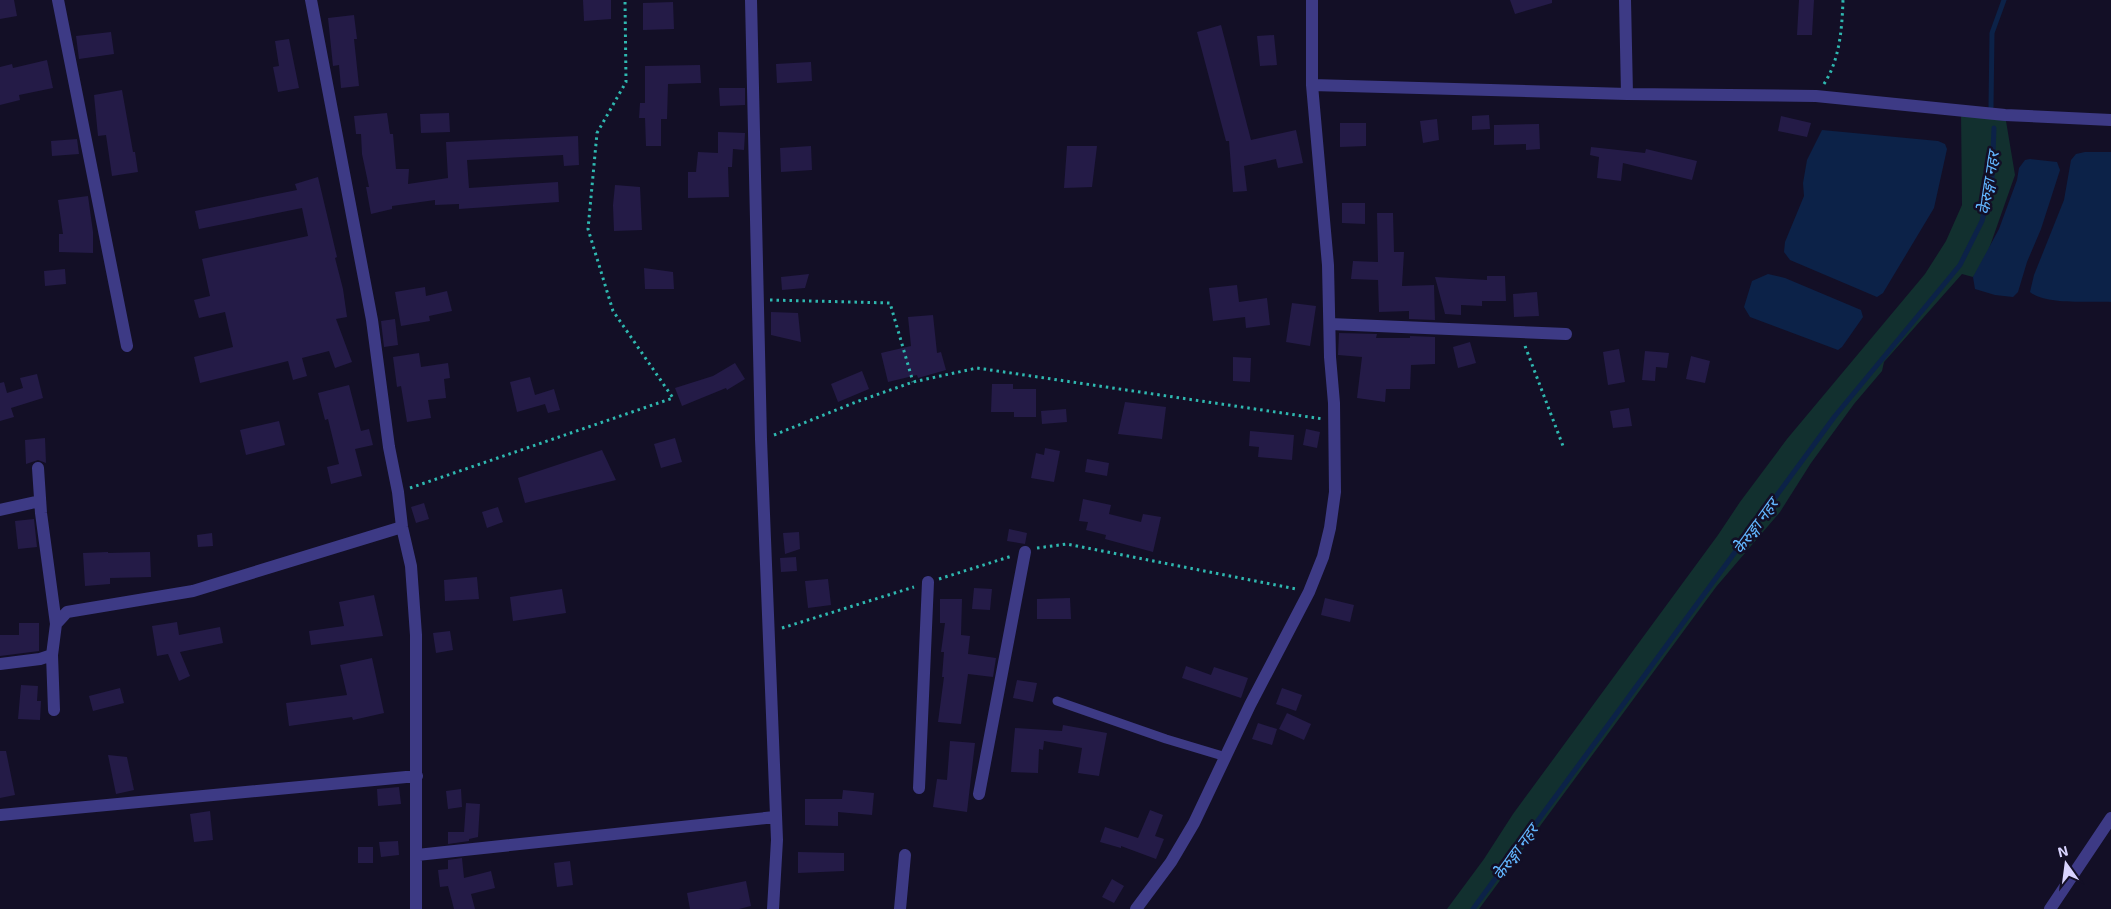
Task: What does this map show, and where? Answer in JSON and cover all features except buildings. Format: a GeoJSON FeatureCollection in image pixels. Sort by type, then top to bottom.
{"type":"FeatureCollection","features":[{"type":"Feature","properties":{"kind":"street"},"geometry":{"type":"LineString","coordinates":[[58,0],[127,346]]}},
{"type":"Feature","properties":{"kind":"street"},"geometry":{"type":"LineString","coordinates":[[311,0],[372,320],[388,447],[411,566],[416,635],[416,909]]}},
{"type":"Feature","properties":{"kind":"street"},"geometry":{"type":"LineString","coordinates":[[751,0],[757,300],[776,840],[773,909]]}},
{"type":"Feature","properties":{"kind":"street"},"geometry":{"type":"LineString","coordinates":[[1136,909],[1171,862],[1194,823],[1309,592],[1323,557],[1330,528],[1335,492],[1328,265],[1312,85],[1312,0]]}},
{"type":"Feature","properties":{"kind":"street"},"geometry":{"type":"LineString","coordinates":[[1625,0],[1627,94]]}},
{"type":"Feature","properties":{"kind":"street"},"geometry":{"type":"LineString","coordinates":[[1312,85],[1627,94],[1816,96],[2004,115],[2111,120]]}},
{"type":"Feature","properties":{"kind":"street"},"geometry":{"type":"LineString","coordinates":[[1330,324],[1566,334]]}},
{"type":"Feature","properties":{"kind":"street"},"geometry":{"type":"LineString","coordinates":[[38,468],[40,501],[56,624],[52,655],[54,710]]}},
{"type":"Feature","properties":{"kind":"street"},"geometry":{"type":"LineString","coordinates":[[0,510],[40,501]]}},
{"type":"Feature","properties":{"kind":"street"},"geometry":{"type":"LineString","coordinates":[[56,624],[67,612],[193,591],[402,527]]}},
{"type":"Feature","properties":{"kind":"street"},"geometry":{"type":"LineString","coordinates":[[979,794],[1025,552]]}},
{"type":"Feature","properties":{"kind":"street"},"geometry":{"type":"LineString","coordinates":[[919,788],[928,582]]}},
{"type":"Feature","properties":{"kind":"street"},"geometry":{"type":"LineString","coordinates":[[0,664],[40,659],[52,655]]}},
{"type":"Feature","properties":{"kind":"street"},"geometry":{"type":"LineString","coordinates":[[0,815],[417,776]]}},
{"type":"Feature","properties":{"kind":"street"},"geometry":{"type":"LineString","coordinates":[[417,855],[775,818]]}},
{"type":"Feature","properties":{"kind":"street"},"geometry":{"type":"LineString","coordinates":[[2050,909],[2111,818]]}},
{"type":"Feature","properties":{"kind":"street"},"geometry":{"type":"LineString","coordinates":[[900,909],[905,855]]}},
{"type":"Feature","properties":{"kind":"lane"},"geometry":{"type":"LineString","coordinates":[[1057,701],[1166,739],[1226,757]]}},
{"type":"Feature","properties":{"kind":"path"},"geometry":{"type":"LineString","coordinates":[[398,492],[673,398],[612,311],[588,229],[596,133],[626,82],[625,0]]}},
{"type":"Feature","properties":{"kind":"path"},"geometry":{"type":"LineString","coordinates":[[1816,96],[1830,74],[1837,50],[1842,32],[1843,0]]}},
{"type":"Feature","properties":{"kind":"path"},"geometry":{"type":"LineString","coordinates":[[757,300],[890,303],[913,382]]}},
{"type":"Feature","properties":{"kind":"path"},"geometry":{"type":"LineString","coordinates":[[1519,332],[1563,446]]}},
{"type":"Feature","properties":{"kind":"path"},"geometry":{"type":"LineString","coordinates":[[762,440],[856,402],[913,382],[977,368],[1333,420]]}},
{"type":"Feature","properties":{"kind":"path"},"geometry":{"type":"LineString","coordinates":[[770,632],[1049,545],[1067,544],[1309,592]]}},
{"type":"Feature","properties":{"kind":"green space"},"geometry":{"type":"Polygon","coordinates":[[[1961,111],[2005,115],[2015,175],[1984,263],[1973,277],[1962,274],[1884,362],[1882,371],[1854,404],[1811,463],[1780,512],[1716,587],[1479,909],[1447,909],[1484,859],[1513,814],[1787,439],[1925,274],[1946,241],[1962,205],[1961,111]]]}},
{"type":"Feature","properties":{"kind":"water"},"geometry":{"type":"Polygon","coordinates":[[[1822,130],[1938,141],[1945,144],[1947,149],[1934,208],[1883,293],[1877,297],[1790,260],[1784,252],[1785,242],[1804,196],[1803,183],[1807,160],[1822,130]]]}},
{"type":"Feature","properties":{"kind":"water"},"geometry":{"type":"Polygon","coordinates":[[[2111,152],[2111,302],[2057,301],[2037,296],[2030,292],[2034,275],[2064,200],[2071,160],[2076,154],[2111,152]]]}},
{"type":"Feature","properties":{"kind":"water"},"geometry":{"type":"Polygon","coordinates":[[[2025,160],[2057,162],[2060,170],[2018,292],[2013,297],[1995,295],[1975,289],[1973,277],[1999,229],[2017,180],[2019,168],[2025,160]]]}},
{"type":"Feature","properties":{"kind":"water"},"geometry":{"type":"Polygon","coordinates":[[[1768,274],[1785,278],[1861,310],[1863,317],[1838,350],[1750,317],[1744,307],[1752,281],[1768,274]]]}},
{"type":"Feature","properties":{"kind":"waterway","name":"केेरुङ्गा नहर"},"geometry":{"type":"LineString","coordinates":[[1991,107],[1992,33],[2004,0]]}},
{"type":"Feature","properties":{"kind":"waterway","name":"केेरुङ्गा नहर"},"geometry":{"type":"LineString","coordinates":[[1473,909],[1835,416],[1960,265],[1982,221],[1992,180],[1994,128]]}}]}
